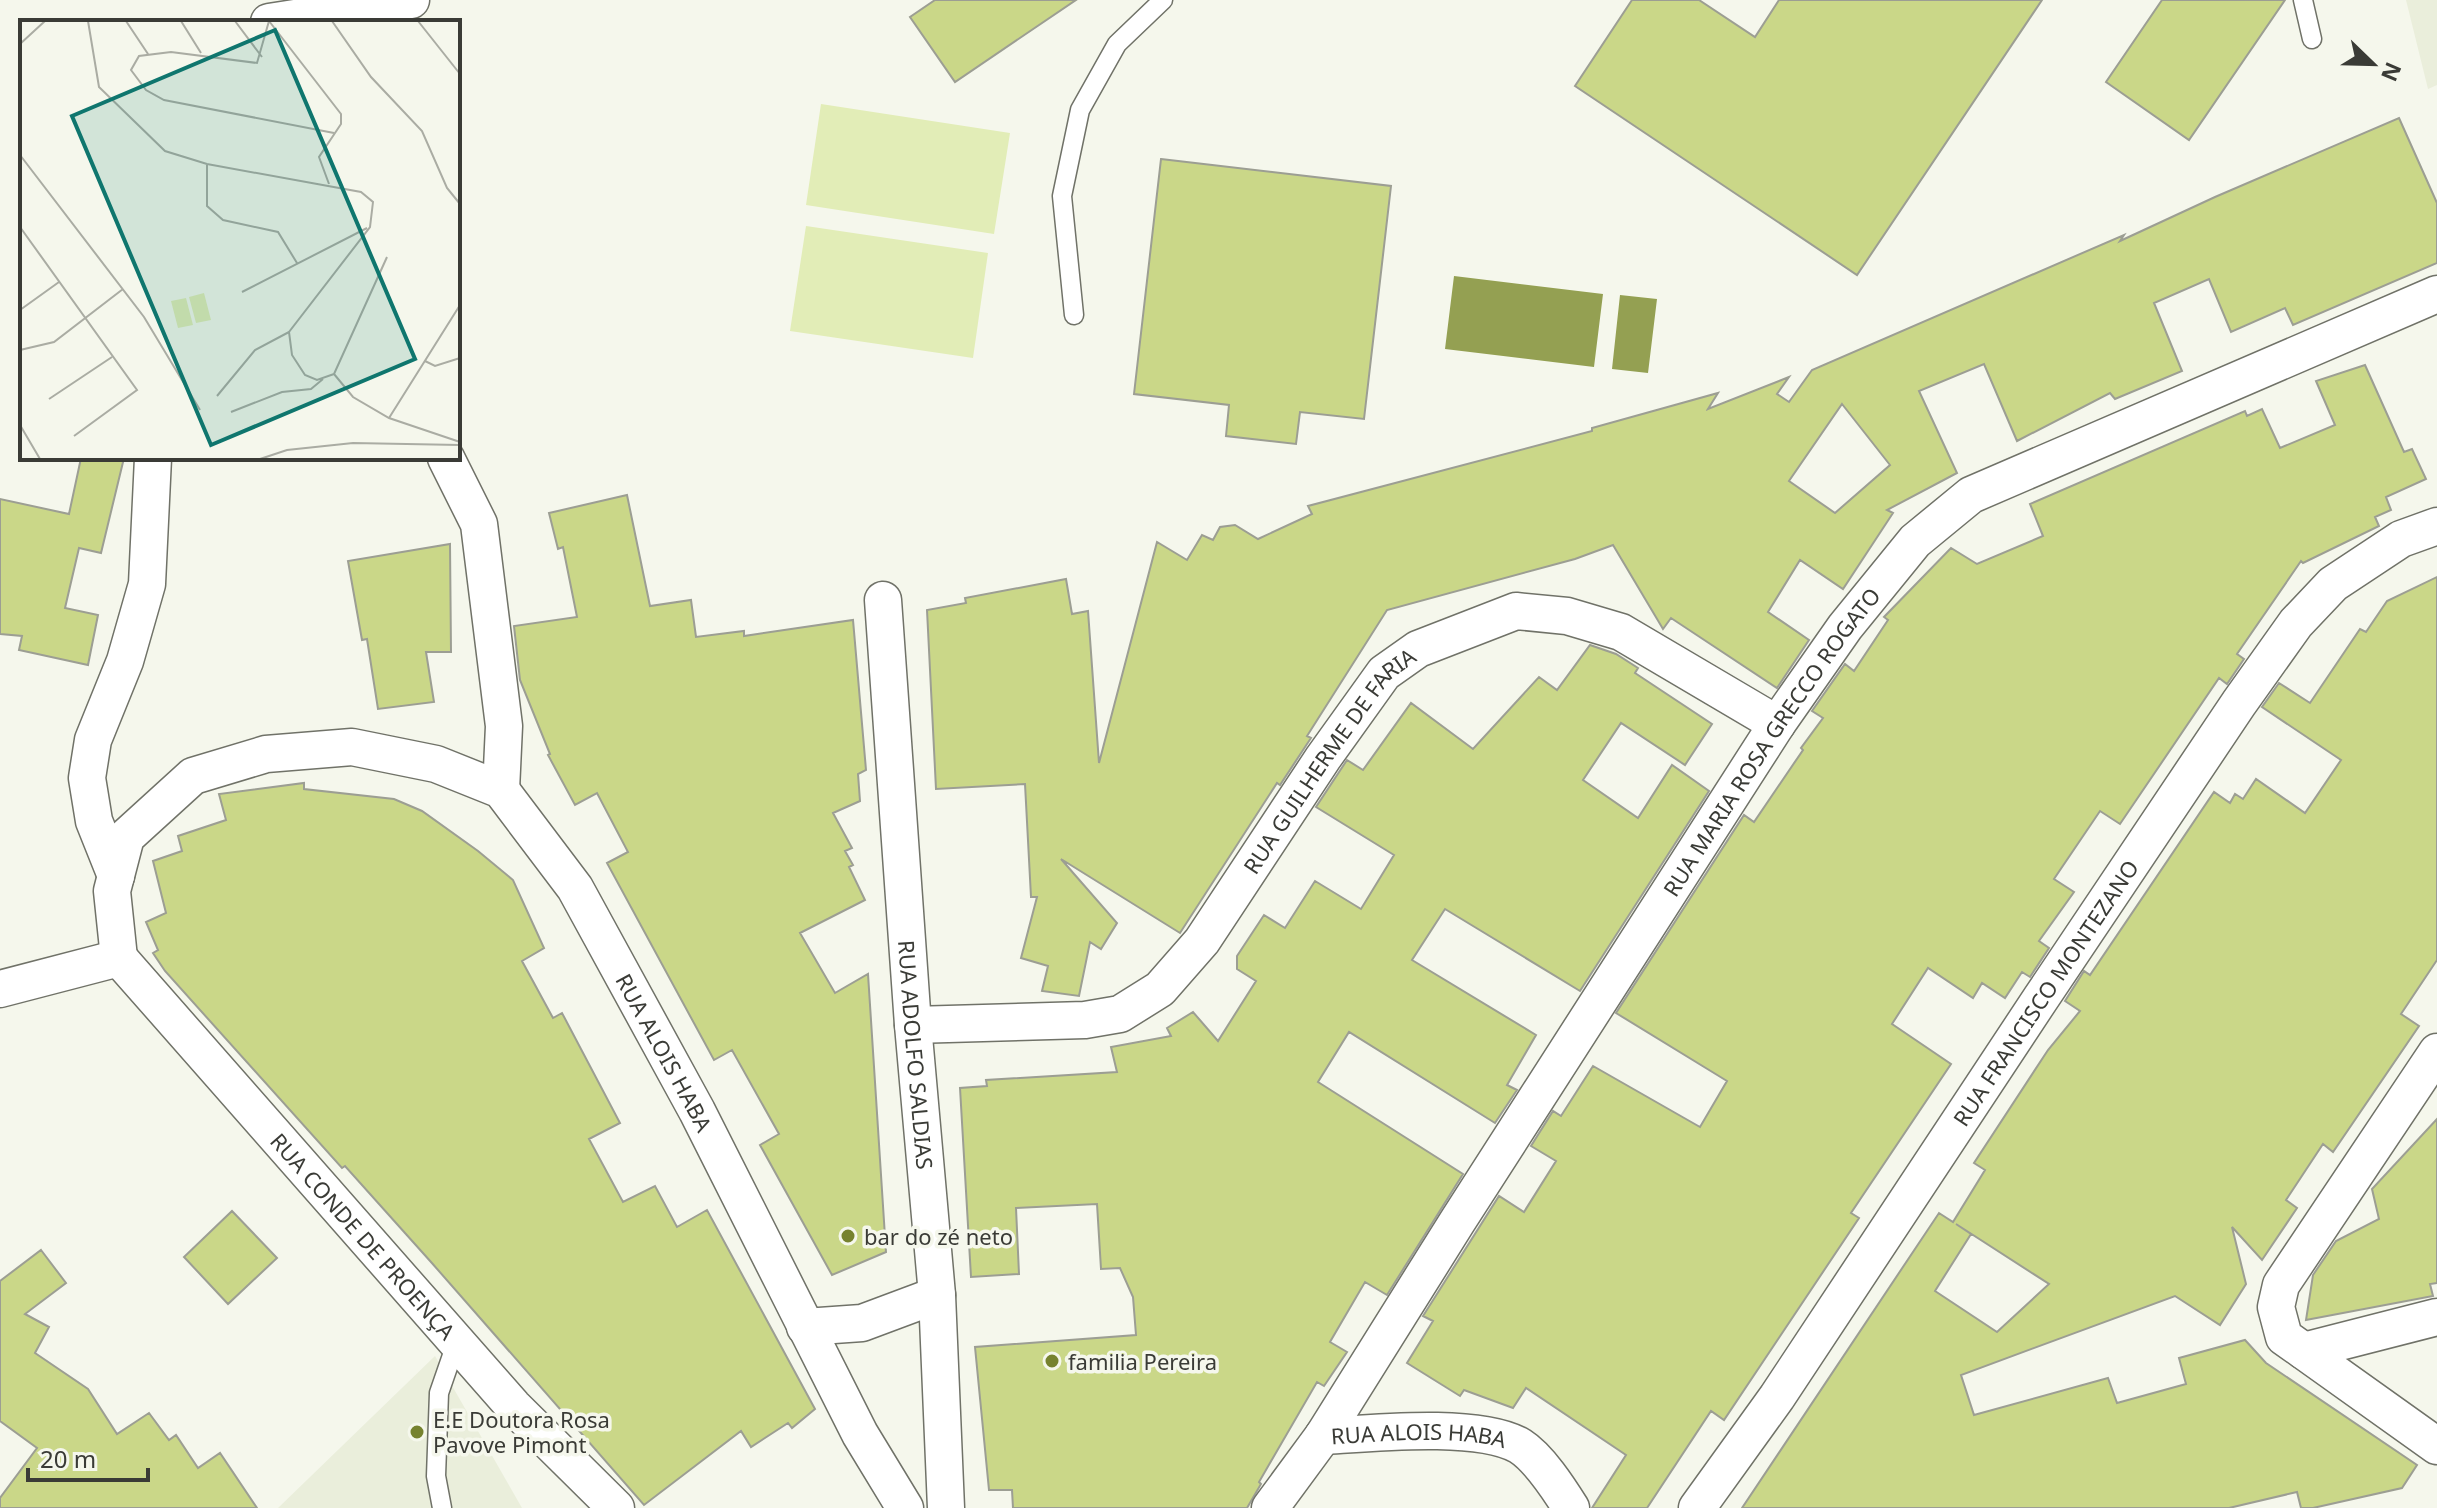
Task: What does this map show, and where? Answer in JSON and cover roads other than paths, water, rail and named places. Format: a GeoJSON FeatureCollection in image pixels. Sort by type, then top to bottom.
{"type":"FeatureCollection","features":[{"type":"Feature","properties":{"kind":"street"},"geometry":{"type":"LineString","coordinates":[[282,20],[411,0]]}},
{"type":"Feature","properties":{"kind":"street","name":"RUA MARIA ROSA GRECCO ROGATO"},"geometry":{"type":"LineString","coordinates":[[1323,1436],[1777,724],[1845,627],[1915,541],[1971,495],[2437,294]]}},
{"type":"Feature","properties":{"kind":"street"},"geometry":{"type":"LineString","coordinates":[[116,876],[94,821],[87,778],[93,740],[125,661],[147,584],[153,460]]}},
{"type":"Feature","properties":{"kind":"street"},"geometry":{"type":"LineString","coordinates":[[0,989],[119,958],[112,891],[126,837],[193,776],[266,754],[352,747],[436,764],[501,790],[504,726],[479,524],[447,460]]}},
{"type":"Feature","properties":{"kind":"street","name":"RUA FRANCISCO MONTEZANO"},"geometry":{"type":"LineString","coordinates":[[1697,1508],[1777,1397],[2075,946],[2296,623],[2333,584],[2401,539],[2437,526]]}},
{"type":"Feature","properties":{"kind":"street","name":"RUA ADOLFO SALDIAS"},"geometry":{"type":"LineString","coordinates":[[883,600],[913,1025],[937,1295],[946,1508]]}},
{"type":"Feature","properties":{"kind":"street","name":"RUA GUILHERME DE FARIA"},"geometry":{"type":"LineString","coordinates":[[913,1025],[1085,1020],[1120,1014],[1160,989],[1202,941],[1323,758],[1384,673],[1418,649],[1516,611],[1567,616],[1621,632],[1777,724]]}},
{"type":"Feature","properties":{"kind":"street","name":"RUA ALOIS HABA"},"geometry":{"type":"LineString","coordinates":[[501,790],[575,888],[697,1111],[860,1434],[905,1508]]}},
{"type":"Feature","properties":{"kind":"street","name":"RUA CONDE DE PROENÇA"},"geometry":{"type":"LineString","coordinates":[[119,958],[513,1406],[616,1508]]}},
{"type":"Feature","properties":{"kind":"street"},"geometry":{"type":"LineString","coordinates":[[2437,1052],[2281,1285],[2276,1307],[2284,1337],[2437,1446]]}},
{"type":"Feature","properties":{"kind":"street"},"geometry":{"type":"LineString","coordinates":[[805,1327],[862,1323],[937,1295]]}},
{"type":"Feature","properties":{"kind":"street"},"geometry":{"type":"LineString","coordinates":[[2304,1351],[2437,1317]]}},
{"type":"Feature","properties":{"kind":"street","name":"RUA ALOIS HABA"},"geometry":{"type":"LineString","coordinates":[[1270,1508],[1323,1436],[1474,1432],[1520,1447],[1549,1476],[1571,1508]]}},
{"type":"Feature","properties":{"kind":"lane"},"geometry":{"type":"LineString","coordinates":[[1074,315],[1062,196],[1080,110],[1117,44],[1163,0]]}},
{"type":"Feature","properties":{"kind":"lane"},"geometry":{"type":"LineString","coordinates":[[2303,0],[2312,39]]}},
{"type":"Feature","properties":{"kind":"lane"},"geometry":{"type":"LineString","coordinates":[[442,1508],[436,1476],[439,1393],[457,1341]]}},
{"type":"Feature","properties":{"kind":"place","name":"bar do zé neto"},"geometry":{"type":"Point","coordinates":[848,1236]}},
{"type":"Feature","properties":{"kind":"place","name":"familia Pereira"},"geometry":{"type":"Point","coordinates":[1052,1361]}},
{"type":"Feature","properties":{"kind":"place","name":"E.E Doutora Rosa Pavove Pimont"},"geometry":{"type":"Point","coordinates":[417,1432]}}]}
